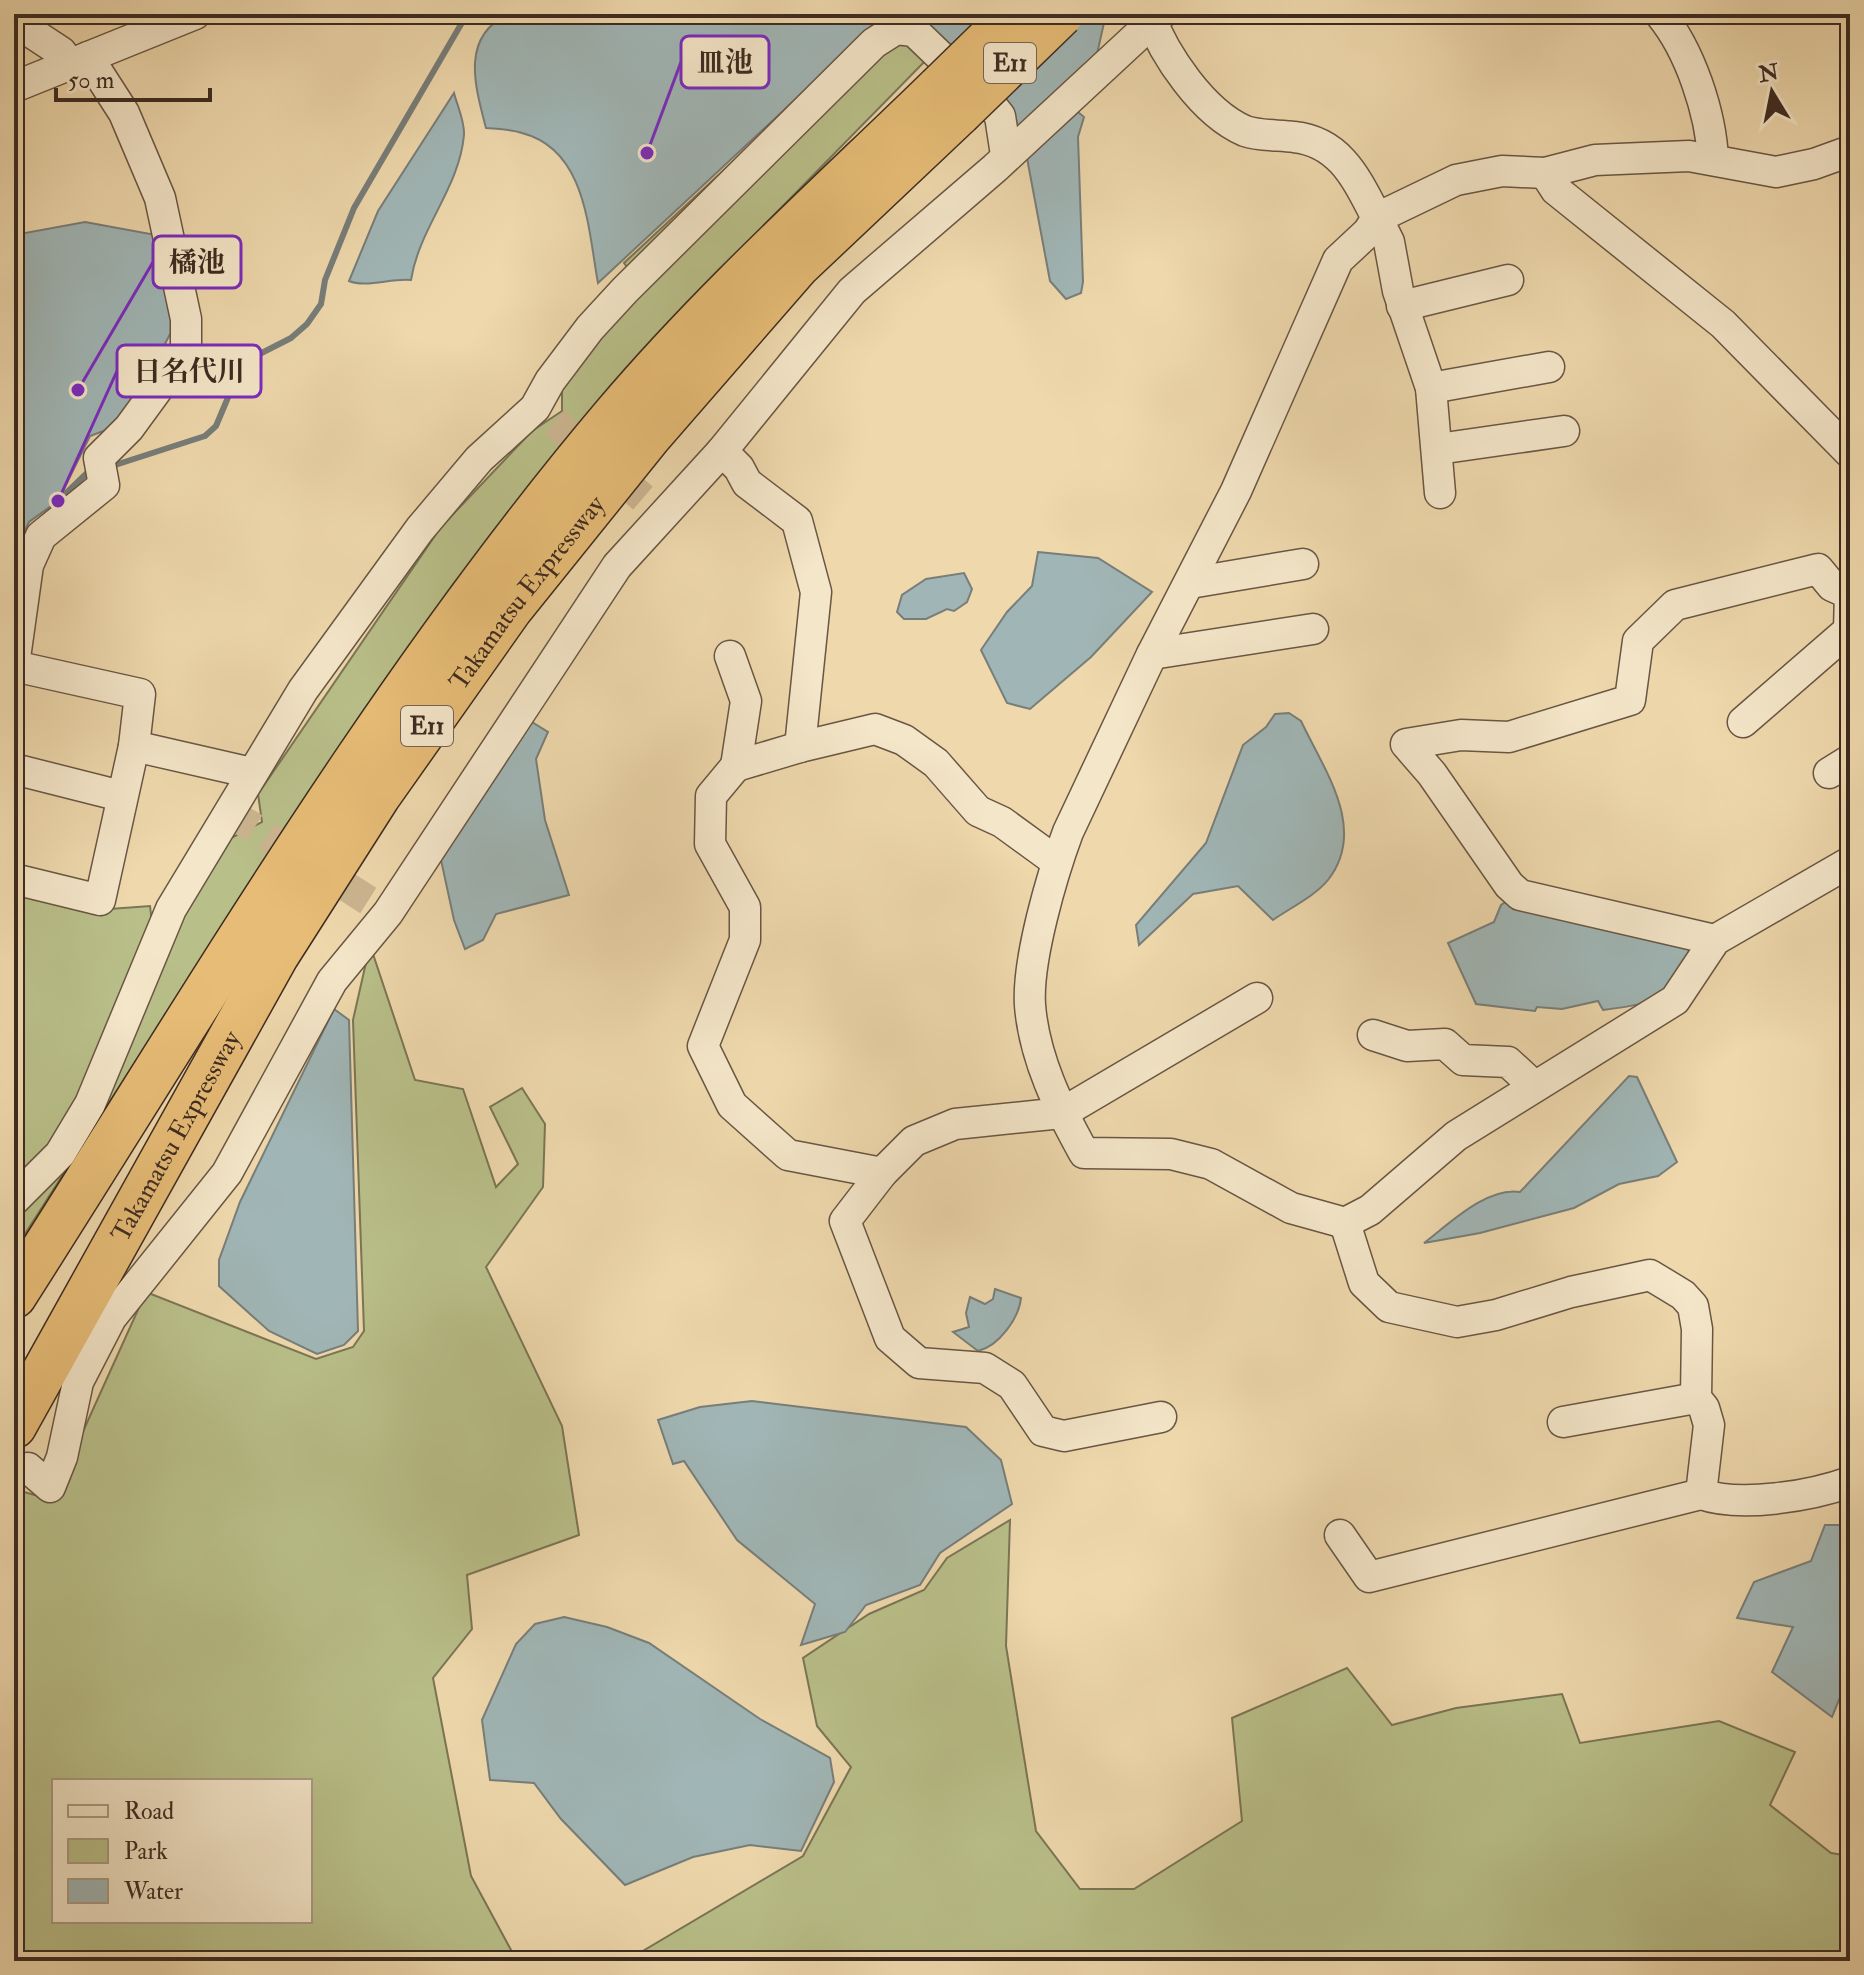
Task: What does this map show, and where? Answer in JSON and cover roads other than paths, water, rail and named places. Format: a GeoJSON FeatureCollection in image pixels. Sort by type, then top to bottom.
{"type":"FeatureCollection","features":[{"type":"Feature","properties":{"kind":"highway","name":"Takamatsu Expressway"},"geometry":{"type":"LineString","coordinates":[[14,1426],[276,956],[378,796],[510,609],[650,435],[797,266],[949,100],[1015,14]]}},
{"type":"Feature","properties":{"kind":"highway","name":"Takamatsu Expressway"},"geometry":{"type":"LineString","coordinates":[[14,1296],[339,787],[481,585],[616,414],[779,240],[949,100],[1061,14]]}},
{"type":"Feature","properties":{"kind":"street"},"geometry":{"type":"LineString","coordinates":[[14,87],[195,14]]}},
{"type":"Feature","properties":{"kind":"street"},"geometry":{"type":"LineString","coordinates":[[1660,14],[1685,58],[1702,104],[1713,160]]}},
{"type":"Feature","properties":{"kind":"street"},"geometry":{"type":"LineString","coordinates":[[28,1468],[50,1487],[62,1457],[78,1382],[111,1318],[227,1173],[332,981],[388,913],[617,566],[653,506],[722,451],[852,291],[1006,155],[1154,17],[1181,70],[1213,109],[1246,131],[1309,139],[1332,150],[1353,171],[1389,242],[1402,306],[1431,388],[1440,493]]}},
{"type":"Feature","properties":{"kind":"street"},"geometry":{"type":"LineString","coordinates":[[14,21],[79,61],[124,113],[160,198],[186,319],[186,350],[101,468],[104,485],[41,536],[28,565],[14,665],[140,694],[134,746],[100,900],[14,879]]}},
{"type":"Feature","properties":{"kind":"street"},"geometry":{"type":"LineString","coordinates":[[14,1200],[60,1154],[90,1104],[171,909],[252,773],[353,617],[420,529],[479,459],[545,415],[550,381],[625,290],[874,43],[896,29],[914,31],[992,106],[1000,116],[1006,155]]}},
{"type":"Feature","properties":{"kind":"street"},"geometry":{"type":"LineString","coordinates":[[1850,151],[1814,164],[1776,172],[1689,156],[1595,160],[1545,173],[1502,171],[1456,180],[1377,218],[1368,232],[1338,260],[1273,410],[1095,771],[1057,862],[1035,962],[1030,1003],[1037,1047],[1062,1113],[1084,1153],[1171,1154],[1211,1164],[1291,1208],[1345,1223],[1370,1210],[1456,1136],[1675,1000],[1715,940],[1850,862]]}},
{"type":"Feature","properties":{"kind":"street"},"geometry":{"type":"LineString","coordinates":[[1545,173],[1556,190],[1723,324],[1850,453]]}},
{"type":"Feature","properties":{"kind":"street"},"geometry":{"type":"LineString","coordinates":[[1402,306],[1508,280]]}},
{"type":"Feature","properties":{"kind":"street"},"geometry":{"type":"LineString","coordinates":[[1431,388],[1549,367]]}},
{"type":"Feature","properties":{"kind":"street"},"geometry":{"type":"LineString","coordinates":[[1438,449],[1564,431]]}},
{"type":"Feature","properties":{"kind":"street"},"geometry":{"type":"LineString","coordinates":[[722,451],[739,468],[747,483],[797,521],[816,592],[800,747]]}},
{"type":"Feature","properties":{"kind":"street"},"geometry":{"type":"LineString","coordinates":[[1190,583],[1303,564]]}},
{"type":"Feature","properties":{"kind":"street"},"geometry":{"type":"LineString","coordinates":[[1715,940],[1520,895],[1509,885],[1432,774],[1406,744],[1461,735],[1509,737],[1630,700],[1638,641],[1675,605],[1818,569],[1832,586],[1850,593],[1849,630],[1743,722]]}},
{"type":"Feature","properties":{"kind":"street"},"geometry":{"type":"LineString","coordinates":[[1152,654],[1313,629]]}},
{"type":"Feature","properties":{"kind":"street"},"geometry":{"type":"LineString","coordinates":[[730,656],[746,701],[736,766],[711,796],[710,844],[745,907],[745,940],[703,1046],[732,1105],[788,1155],[882,1173]]}},
{"type":"Feature","properties":{"kind":"street"},"geometry":{"type":"LineString","coordinates":[[736,766],[875,729],[904,740],[936,763],[978,811],[1002,822],[1057,862]]}},
{"type":"Feature","properties":{"kind":"street"},"geometry":{"type":"LineString","coordinates":[[134,746],[252,773]]}},
{"type":"Feature","properties":{"kind":"street"},"geometry":{"type":"LineString","coordinates":[[14,769],[121,796]]}},
{"type":"Feature","properties":{"kind":"street"},"geometry":{"type":"LineString","coordinates":[[1161,1417],[1064,1436],[1043,1431],[1012,1385],[985,1368],[919,1363],[890,1338],[845,1221],[882,1173],[914,1141],[955,1124],[1062,1113],[1257,998]]}},
{"type":"Feature","properties":{"kind":"street"},"geometry":{"type":"LineString","coordinates":[[1373,1035],[1407,1046],[1445,1044],[1463,1060],[1508,1062],[1534,1086]]}},
{"type":"Feature","properties":{"kind":"street"},"geometry":{"type":"LineString","coordinates":[[1345,1223],[1364,1283],[1389,1307],[1457,1322],[1496,1315],[1571,1292],[1650,1275],[1660,1280],[1693,1306],[1697,1329],[1696,1398],[1704,1408],[1709,1425],[1701,1494]]}},
{"type":"Feature","properties":{"kind":"street"},"geometry":{"type":"LineString","coordinates":[[1563,1422],[1696,1398]]}},
{"type":"Feature","properties":{"kind":"street"},"geometry":{"type":"LineString","coordinates":[[1340,1535],[1369,1577],[1701,1494],[1716,1499],[1758,1500],[1850,1482]]}},
{"type":"Feature","properties":{"kind":"water"},"geometry":{"type":"Polygon","coordinates":[[[509,14],[1106,14],[1095,63],[1011,132],[937,39],[854,45],[598,283],[581,194],[560,156],[544,142],[522,133],[486,128],[476,79],[477,49],[493,23],[509,14]]]}},
{"type":"Feature","properties":{"kind":"water"},"geometry":{"type":"Polygon","coordinates":[[[454,93],[464,130],[461,155],[422,243],[411,280],[363,284],[349,281],[378,211],[454,93]]]}},
{"type":"Feature","properties":{"kind":"water"},"geometry":{"type":"Polygon","coordinates":[[[1078,112],[1084,117],[1078,137],[1083,282],[1081,293],[1066,299],[1050,281],[1027,158],[1078,112]]]}},
{"type":"Feature","properties":{"kind":"water"},"geometry":{"type":"Polygon","coordinates":[[[85,222],[156,235],[175,325],[122,424],[90,436],[58,501],[29,522],[14,553],[14,235],[85,222]]]}},
{"type":"Feature","properties":{"kind":"water"},"geometry":{"type":"Polygon","coordinates":[[[1038,552],[1098,558],[1152,592],[1091,657],[1030,709],[1007,703],[981,650],[1007,612],[1032,586],[1038,552]]]}},
{"type":"Feature","properties":{"kind":"water"},"geometry":{"type":"Polygon","coordinates":[[[964,573],[972,589],[967,602],[954,611],[947,609],[926,619],[904,619],[897,612],[902,595],[926,579],[964,573]]]}},
{"type":"Feature","properties":{"kind":"water"},"geometry":{"type":"Polygon","coordinates":[[[1289,713],[1301,721],[1321,759],[1343,820],[1344,841],[1339,861],[1328,880],[1309,897],[1273,920],[1238,886],[1193,894],[1139,945],[1136,925],[1206,843],[1243,745],[1266,727],[1275,714],[1289,713]]]}},
{"type":"Feature","properties":{"kind":"water"},"geometry":{"type":"Polygon","coordinates":[[[527,719],[548,732],[536,759],[545,820],[569,895],[496,914],[483,940],[465,949],[454,920],[441,860],[527,719]]]}},
{"type":"Feature","properties":{"kind":"water"},"geometry":{"type":"Polygon","coordinates":[[[1510,899],[1692,946],[1668,987],[1660,995],[1639,1004],[1603,1010],[1598,1001],[1562,1009],[1537,1007],[1535,1011],[1476,1004],[1448,943],[1494,922],[1501,905],[1510,899]]]}},
{"type":"Feature","properties":{"kind":"water"},"geometry":{"type":"Polygon","coordinates":[[[334,1009],[349,1020],[358,1331],[344,1345],[317,1354],[269,1331],[219,1286],[219,1260],[240,1202],[334,1009]]]}},
{"type":"Feature","properties":{"kind":"water"},"geometry":{"type":"Polygon","coordinates":[[[1629,1076],[1637,1077],[1677,1162],[1658,1176],[1619,1184],[1574,1208],[1480,1233],[1424,1243],[1481,1201],[1507,1192],[1520,1192],[1629,1076]]]}},
{"type":"Feature","properties":{"kind":"water"},"geometry":{"type":"Polygon","coordinates":[[[995,1289],[1021,1298],[1019,1306],[1000,1337],[978,1351],[953,1332],[969,1327],[966,1313],[970,1297],[985,1304],[993,1299],[995,1289]]]}},
{"type":"Feature","properties":{"kind":"water"},"geometry":{"type":"Polygon","coordinates":[[[752,1401],[966,1427],[1001,1460],[1012,1504],[940,1553],[920,1585],[866,1605],[845,1632],[801,1645],[815,1604],[737,1540],[684,1461],[673,1464],[658,1420],[700,1407],[752,1401]]]}},
{"type":"Feature","properties":{"kind":"water"},"geometry":{"type":"Polygon","coordinates":[[[1825,1525],[1850,1525],[1850,1673],[1832,1717],[1772,1672],[1793,1627],[1737,1618],[1754,1582],[1811,1561],[1825,1525]]]}},
{"type":"Feature","properties":{"kind":"water"},"geometry":{"type":"Polygon","coordinates":[[[564,1617],[607,1627],[649,1643],[760,1719],[830,1758],[834,1782],[801,1851],[750,1845],[693,1857],[625,1885],[561,1819],[534,1783],[490,1780],[482,1720],[516,1644],[535,1624],[564,1617]]]}},
{"type":"Feature","properties":{"kind":"waterway"},"geometry":{"type":"LineString","coordinates":[[109,467],[205,436],[216,426],[237,376],[252,358],[291,338],[307,324],[321,304],[325,280],[354,208],[467,14]]}},
{"type":"Feature","properties":{"kind":"waterway"},"geometry":{"type":"LineString","coordinates":[[53,500],[58,501],[87,473],[94,471]]}},
{"type":"Feature","properties":{"kind":"tunnel"},"geometry":{"type":"LineString","coordinates":[[554,422],[643,498]]}},
{"type":"Feature","properties":{"kind":"tunnel"},"geometry":{"type":"LineString","coordinates":[[229,812],[388,913]]}},
{"type":"Feature","properties":{"kind":"place","name":"皿池"},"geometry":{"type":"Point","coordinates":[647,153]}},
{"type":"Feature","properties":{"kind":"place","name":"橘池"},"geometry":{"type":"Point","coordinates":[78,390]}},
{"type":"Feature","properties":{"kind":"place","name":"日名代川"},"geometry":{"type":"Point","coordinates":[58,501]}}]}
